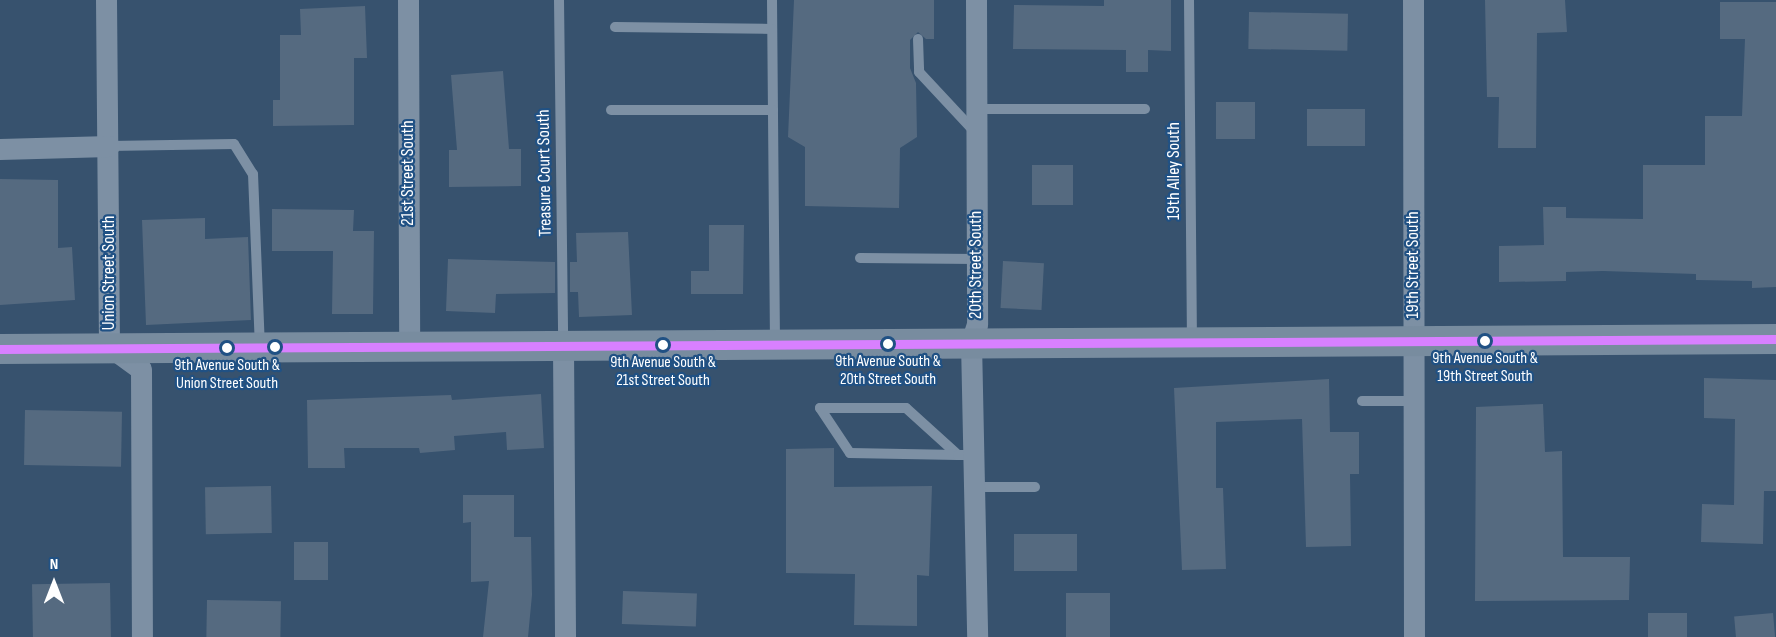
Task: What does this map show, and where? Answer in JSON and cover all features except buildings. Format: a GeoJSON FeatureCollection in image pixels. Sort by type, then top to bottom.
{"type":"FeatureCollection","features":[{"type":"Feature","properties":{"kind":"street","name":"Union Street South"},"geometry":{"type":"LineString","coordinates":[[106,0],[109,346],[141,369],[142,637]]}},
{"type":"Feature","properties":{"kind":"street","name":"21st Street South"},"geometry":{"type":"LineString","coordinates":[[408,0],[409,346]]}},
{"type":"Feature","properties":{"kind":"street","name":"20th Street South"},"geometry":{"type":"LineString","coordinates":[[976,0],[977,324],[971,342],[966,454],[974,487],[977,637]]}},
{"type":"Feature","properties":{"kind":"street","name":"19th Street South"},"geometry":{"type":"LineString","coordinates":[[1413,0],[1414,637]]}},
{"type":"Feature","properties":{"kind":"street"},"geometry":{"type":"LineString","coordinates":[[0,149],[109,146]]}},
{"type":"Feature","properties":{"kind":"street"},"geometry":{"type":"LineString","coordinates":[[0,349],[109,346],[563,346],[1413,339],[1776,339]]}},
{"type":"Feature","properties":{"kind":"street"},"geometry":{"type":"LineString","coordinates":[[563,346],[565,637]]}},
{"type":"Feature","properties":{"kind":"lane","name":"Treasure Court South"},"geometry":{"type":"LineString","coordinates":[[559,0],[563,346]]}},
{"type":"Feature","properties":{"kind":"lane"},"geometry":{"type":"LineString","coordinates":[[772,0],[775,344]]}},
{"type":"Feature","properties":{"kind":"lane","name":"19th Alley South"},"geometry":{"type":"LineString","coordinates":[[1189,0],[1192,341]]}},
{"type":"Feature","properties":{"kind":"lane"},"geometry":{"type":"LineString","coordinates":[[615,27],[772,28]]}},
{"type":"Feature","properties":{"kind":"lane"},"geometry":{"type":"LineString","coordinates":[[918,39],[919,72],[977,134]]}},
{"type":"Feature","properties":{"kind":"lane"},"geometry":{"type":"LineString","coordinates":[[977,109],[1145,109]]}},
{"type":"Feature","properties":{"kind":"lane"},"geometry":{"type":"LineString","coordinates":[[611,110],[773,110]]}},
{"type":"Feature","properties":{"kind":"lane"},"geometry":{"type":"LineString","coordinates":[[109,146],[234,144],[254,174],[260,346]]}},
{"type":"Feature","properties":{"kind":"lane"},"geometry":{"type":"LineString","coordinates":[[860,258],[977,259]]}},
{"type":"Feature","properties":{"kind":"lane"},"geometry":{"type":"LineString","coordinates":[[1362,401],[1413,401]]}},
{"type":"Feature","properties":{"kind":"lane"},"geometry":{"type":"LineString","coordinates":[[820,408],[906,408],[966,454],[850,453],[820,408]]}},
{"type":"Feature","properties":{"kind":"lane"},"geometry":{"type":"LineString","coordinates":[[974,487],[1035,487]]}},
{"type":"Feature","properties":{"kind":"transit line"},"geometry":{"type":"LineString","coordinates":[[0,349],[1776,339]]}},
{"type":"Feature","properties":{"kind":"place","name":"9th Avenue South & 19th Street South"},"geometry":{"type":"Point","coordinates":[1485,341]}},
{"type":"Feature","properties":{"kind":"place","name":"9th Avenue South & 20th Street South"},"geometry":{"type":"Point","coordinates":[888,344]}},
{"type":"Feature","properties":{"kind":"place","name":"9th Avenue South & 21st Street South"},"geometry":{"type":"Point","coordinates":[663,345]}},
{"type":"Feature","properties":{"kind":"place","name":"9th Avenue South & Union Street South"},"geometry":{"type":"Point","coordinates":[227,348]}}]}
